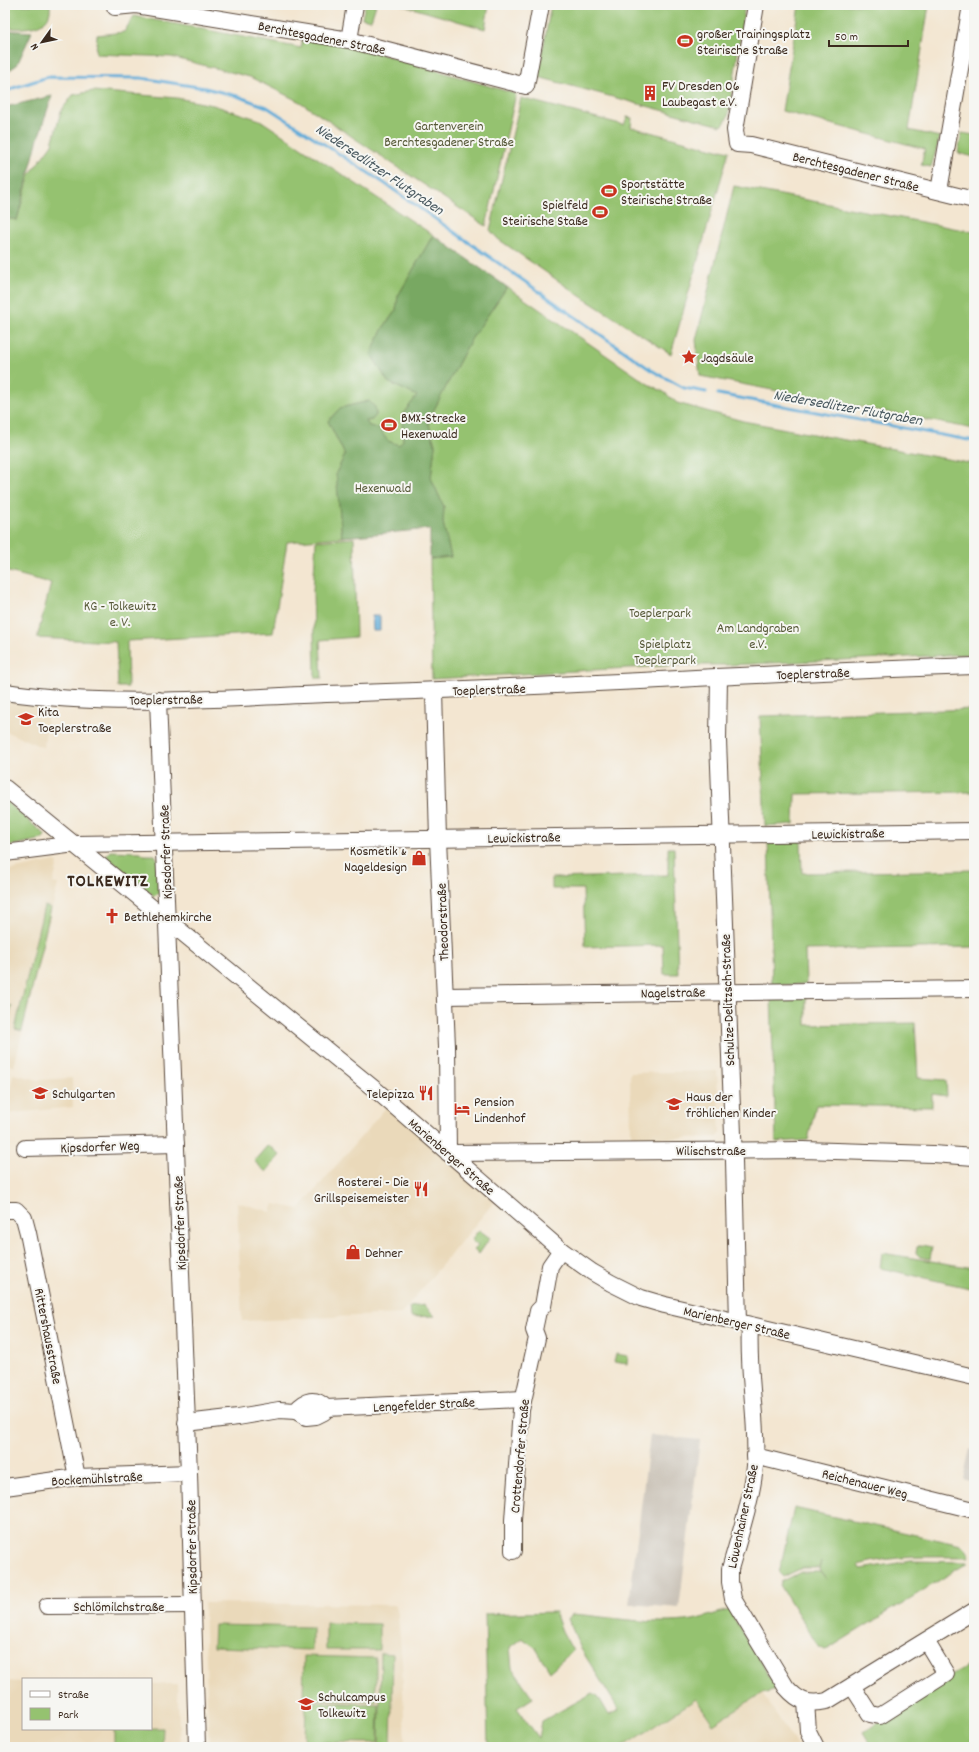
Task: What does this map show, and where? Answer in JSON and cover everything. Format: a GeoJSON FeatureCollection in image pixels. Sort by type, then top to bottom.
{"type":"FeatureCollection","features":[{"type":"Feature","properties":{"kind":"street","name":"Berchtesgadener Straße"},"geometry":{"type":"LineString","coordinates":[[115,8],[136,5],[349,40],[526,86],[540,5]]}},
{"type":"Feature","properties":{"kind":"street"},"geometry":{"type":"LineString","coordinates":[[349,40],[355,5]]}},
{"type":"Feature","properties":{"kind":"street","name":"Berchtesgadener Straße"},"geometry":{"type":"LineString","coordinates":[[756,5],[735,130],[744,145],[974,200]]}},
{"type":"Feature","properties":{"kind":"street"},"geometry":{"type":"LineString","coordinates":[[939,191],[972,5]]}},
{"type":"Feature","properties":{"kind":"street","name":"Toeplerstraße"},"geometry":{"type":"LineString","coordinates":[[5,692],[88,700],[158,700],[434,691],[974,666]]}},
{"type":"Feature","properties":{"kind":"street","name":"Schulze-Delitzsch-Straße"},"geometry":{"type":"LineString","coordinates":[[719,677],[718,740],[733,1150],[744,1324]]}},
{"type":"Feature","properties":{"kind":"street","name":"Theodorstraße"},"geometry":{"type":"LineString","coordinates":[[434,691],[438,839],[445,996],[448,1152]]}},
{"type":"Feature","properties":{"kind":"street","name":"Kipsdorfer Straße"},"geometry":{"type":"LineString","coordinates":[[158,700],[165,843],[189,1473],[196,1747]]}},
{"type":"Feature","properties":{"kind":"street","name":"Marienberger Straße"},"geometry":{"type":"LineString","coordinates":[[5,788],[378,1092],[562,1250],[592,1272],[641,1298],[744,1324],[974,1377]]}},
{"type":"Feature","properties":{"kind":"street","name":"Lewickistraße"},"geometry":{"type":"LineString","coordinates":[[46,849],[74,844],[675,835],[721,836],[974,831]]}},
{"type":"Feature","properties":{"kind":"street"},"geometry":{"type":"LineString","coordinates":[[5,853],[46,849]]}},
{"type":"Feature","properties":{"kind":"street"},"geometry":{"type":"LineString","coordinates":[[5,862],[28,857],[46,849]]}},
{"type":"Feature","properties":{"kind":"street","name":"Nagelstraße"},"geometry":{"type":"LineString","coordinates":[[445,996],[727,991],[974,989]]}},
{"type":"Feature","properties":{"kind":"street","name":"Kipsdorfer Weg"},"geometry":{"type":"LineString","coordinates":[[24,1148],[176,1144]]}},
{"type":"Feature","properties":{"kind":"street","name":"Wilischstraße"},"geometry":{"type":"LineString","coordinates":[[448,1152],[803,1150],[925,1153],[974,1157]]}},
{"type":"Feature","properties":{"kind":"street","name":"Rittershausstraße"},"geometry":{"type":"LineString","coordinates":[[5,1210],[16,1210],[24,1218],[26,1225],[77,1477]]}},
{"type":"Feature","properties":{"kind":"street","name":"Crottendorfer Straße"},"geometry":{"type":"LineString","coordinates":[[513,1551],[520,1410],[537,1338],[534,1330],[538,1311],[543,1306],[550,1266],[562,1250]]}},
{"type":"Feature","properties":{"kind":"street","name":"Löwenhainer Straße"},"geometry":{"type":"LineString","coordinates":[[744,1324],[748,1350],[755,1456],[752,1482],[730,1570],[730,1582],[733,1599],[786,1687],[795,1697],[806,1702]]}},
{"type":"Feature","properties":{"kind":"street","name":"Lengefelder Straße"},"geometry":{"type":"LineString","coordinates":[[186,1424],[279,1410],[296,1411],[301,1405],[309,1400],[315,1400],[326,1408],[523,1399]]}},
{"type":"Feature","properties":{"kind":"street","name":"Reichenauer Weg"},"geometry":{"type":"LineString","coordinates":[[755,1456],[974,1510]]}},
{"type":"Feature","properties":{"kind":"street","name":"Bockemühlstraße"},"geometry":{"type":"LineString","coordinates":[[5,1486],[77,1477],[189,1473]]}},
{"type":"Feature","properties":{"kind":"street","name":"Schlömilchstraße"},"geometry":{"type":"LineString","coordinates":[[46,1606],[192,1606]]}},
{"type":"Feature","properties":{"kind":"street"},"geometry":{"type":"LineString","coordinates":[[816,1747],[808,1731],[806,1702],[816,1704],[827,1701],[974,1611]]}},
{"type":"Feature","properties":{"kind":"street"},"geometry":{"type":"LineString","coordinates":[[852,1686],[870,1714],[880,1716],[946,1674],[926,1641]]}},
{"type":"Feature","properties":{"kind":"shaded area","name":"Kita Toeplerstraße"},"geometry":{"type":"Polygon","coordinates":[[[5,700],[48,706],[44,748],[5,731],[5,700]]]}},
{"type":"Feature","properties":{"kind":"shaded area"},"geometry":{"type":"Polygon","coordinates":[[[55,861],[58,863],[53,883],[58,884],[14,1067],[5,1063],[5,871],[55,861]]]}},
{"type":"Feature","properties":{"kind":"shaded area","name":"Haus der fröhlichen Kinder"},"geometry":{"type":"Polygon","coordinates":[[[717,1071],[720,1134],[718,1137],[631,1139],[630,1073],[717,1071]]]}},
{"type":"Feature","properties":{"kind":"shaded area","name":"Schulgarten"},"geometry":{"type":"Polygon","coordinates":[[[13,1074],[39,1080],[72,1078],[73,1107],[5,1114],[13,1074]]]}},
{"type":"Feature","properties":{"kind":"shaded area"},"geometry":{"type":"Polygon","coordinates":[[[390,1103],[499,1196],[401,1314],[242,1321],[237,1202],[271,1212],[274,1204],[299,1209],[390,1103]]]}},
{"type":"Feature","properties":{"kind":"shaded area"},"geometry":{"type":"Polygon","coordinates":[[[650,1435],[700,1440],[679,1608],[629,1604],[650,1435]]]}},
{"type":"Feature","properties":{"kind":"shaded area"},"geometry":{"type":"Polygon","coordinates":[[[970,1449],[974,1450],[974,1482],[963,1479],[970,1449]]]}},
{"type":"Feature","properties":{"kind":"shaded area","name":"Schulcampus Tolkewitz"},"geometry":{"type":"Polygon","coordinates":[[[204,1603],[396,1605],[402,1661],[405,1747],[209,1747],[204,1603]]]}},
{"type":"Feature","properties":{"kind":"shaded area"},"geometry":{"type":"Polygon","coordinates":[[[5,1681],[22,1682],[22,1730],[152,1730],[152,1684],[177,1684],[180,1747],[5,1747],[5,1681]]]}},
{"type":"Feature","properties":{"kind":"shaded area"},"geometry":{"type":"Polygon","coordinates":[[[762,1693],[798,1747],[622,1747],[696,1699],[713,1724],[762,1693]]]}},
{"type":"Feature","properties":{"kind":"green space"},"geometry":{"type":"Polygon","coordinates":[[[5,5],[50,5],[50,13],[47,19],[36,26],[5,28],[5,5]]]}},
{"type":"Feature","properties":{"kind":"green space"},"geometry":{"type":"Polygon","coordinates":[[[365,5],[376,5],[371,20],[362,18],[365,5]]]}},
{"type":"Feature","properties":{"kind":"green space"},"geometry":{"type":"Polygon","coordinates":[[[402,5],[489,5],[485,29],[402,5]]]}},
{"type":"Feature","properties":{"kind":"green space"},"geometry":{"type":"Polygon","coordinates":[[[551,5],[745,5],[728,116],[724,124],[721,126],[538,77],[551,5]]]}},
{"type":"Feature","properties":{"kind":"green space"},"geometry":{"type":"Polygon","coordinates":[[[799,5],[929,5],[909,130],[940,137],[931,167],[921,165],[925,149],[782,111],[799,5]]]}},
{"type":"Feature","properties":{"kind":"green space","name":"Gartenverein Berchtesgadener Straße"},"geometry":{"type":"Polygon","coordinates":[[[134,16],[301,48],[303,37],[343,43],[516,94],[486,226],[300,102],[250,77],[171,57],[96,54],[97,35],[124,32],[134,16]]]}},
{"type":"Feature","properties":{"kind":"green space"},"geometry":{"type":"Polygon","coordinates":[[[5,30],[32,32],[17,65],[5,73],[5,30]]]}},
{"type":"Feature","properties":{"kind":"green space","name":"KG - Tolkewitz e. V."},"geometry":{"type":"Polygon","coordinates":[[[93,91],[177,98],[213,105],[260,120],[433,235],[398,296],[396,310],[383,328],[371,354],[388,382],[417,396],[402,415],[403,440],[399,445],[388,441],[378,428],[369,426],[366,421],[372,420],[376,415],[375,407],[369,401],[340,408],[328,421],[345,455],[336,473],[342,537],[287,542],[273,633],[127,641],[128,687],[118,687],[116,642],[37,638],[51,583],[5,571],[5,218],[17,220],[30,174],[52,144],[61,111],[73,95],[93,91]]]}},
{"type":"Feature","properties":{"kind":"green space"},"geometry":{"type":"Polygon","coordinates":[[[52,96],[37,142],[17,220],[5,218],[5,107],[52,96]]]}},
{"type":"Feature","properties":{"kind":"green space","name":"Sportstätte Steirische Straße"},"geometry":{"type":"Polygon","coordinates":[[[521,98],[624,125],[627,117],[632,118],[631,127],[721,151],[721,149],[729,151],[671,354],[580,296],[498,239],[490,230],[521,98]]]}},
{"type":"Feature","properties":{"kind":"green space"},"geometry":{"type":"Polygon","coordinates":[[[962,133],[974,135],[974,157],[958,153],[962,133]]]}},
{"type":"Feature","properties":{"kind":"green space"},"geometry":{"type":"Polygon","coordinates":[[[734,186],[974,232],[974,429],[700,376],[696,340],[734,186]]]}},
{"type":"Feature","properties":{"kind":"green space","name":"Hexenwald"},"geometry":{"type":"Polygon","coordinates":[[[433,235],[507,287],[470,341],[428,421],[435,445],[431,478],[444,507],[443,523],[451,557],[430,559],[430,529],[342,537],[336,473],[345,455],[328,421],[340,408],[369,401],[375,407],[376,415],[372,420],[366,421],[369,426],[378,428],[388,441],[399,445],[403,440],[402,415],[417,396],[388,382],[371,354],[383,328],[396,310],[398,296],[433,235]]]}},
{"type":"Feature","properties":{"kind":"green space"},"geometry":{"type":"Polygon","coordinates":[[[507,287],[648,384],[664,392],[677,403],[743,421],[974,464],[974,654],[728,665],[682,665],[432,679],[430,559],[451,557],[443,523],[444,507],[431,478],[435,445],[428,421],[470,341],[507,287]]]}},
{"type":"Feature","properties":{"kind":"green space"},"geometry":{"type":"Polygon","coordinates":[[[354,538],[356,637],[320,640],[322,678],[315,678],[313,591],[316,541],[354,538]]]}},
{"type":"Feature","properties":{"kind":"green space"},"geometry":{"type":"Polygon","coordinates":[[[974,709],[974,792],[795,794],[794,824],[765,826],[760,716],[974,709]]]}},
{"type":"Feature","properties":{"kind":"green space"},"geometry":{"type":"Polygon","coordinates":[[[5,800],[45,835],[43,839],[5,847],[5,800]]]}},
{"type":"Feature","properties":{"kind":"green space"},"geometry":{"type":"Polygon","coordinates":[[[801,839],[802,873],[974,870],[974,947],[805,950],[806,984],[772,985],[768,840],[801,839]]]}},
{"type":"Feature","properties":{"kind":"green space"},"geometry":{"type":"Polygon","coordinates":[[[668,848],[674,848],[678,974],[664,974],[663,945],[585,947],[583,889],[552,889],[552,878],[668,875],[668,848]]]}},
{"type":"Feature","properties":{"kind":"green space"},"geometry":{"type":"Polygon","coordinates":[[[110,851],[141,852],[144,855],[155,855],[159,862],[159,893],[154,896],[107,857],[107,854],[110,851]]]}},
{"type":"Feature","properties":{"kind":"green space"},"geometry":{"type":"Polygon","coordinates":[[[44,906],[51,908],[22,1031],[15,1029],[44,906]]]}},
{"type":"Feature","properties":{"kind":"green space"},"geometry":{"type":"Polygon","coordinates":[[[771,997],[806,997],[806,1025],[915,1023],[918,1078],[946,1080],[947,1096],[932,1094],[932,1107],[816,1105],[808,1140],[776,1142],[771,997]]]}},
{"type":"Feature","properties":{"kind":"green space"},"geometry":{"type":"Polygon","coordinates":[[[5,1004],[12,1006],[5,1034],[5,1004]]]}},
{"type":"Feature","properties":{"kind":"green space"},"geometry":{"type":"Polygon","coordinates":[[[268,1145],[280,1155],[266,1172],[254,1161],[268,1145]]]}},
{"type":"Feature","properties":{"kind":"green space"},"geometry":{"type":"Polygon","coordinates":[[[479,1230],[490,1238],[479,1254],[474,1250],[478,1246],[471,1240],[479,1230]]]}},
{"type":"Feature","properties":{"kind":"green space"},"geometry":{"type":"Polygon","coordinates":[[[921,1245],[932,1247],[930,1259],[920,1257],[916,1253],[917,1247],[921,1245]]]}},
{"type":"Feature","properties":{"kind":"green space"},"geometry":{"type":"Polygon","coordinates":[[[882,1253],[974,1268],[974,1289],[880,1268],[882,1253]]]}},
{"type":"Feature","properties":{"kind":"green space"},"geometry":{"type":"Polygon","coordinates":[[[424,1305],[435,1316],[411,1317],[410,1307],[424,1305]]]}},
{"type":"Feature","properties":{"kind":"green space"},"geometry":{"type":"Polygon","coordinates":[[[616,1354],[628,1356],[627,1364],[614,1362],[616,1354]]]}},
{"type":"Feature","properties":{"kind":"green space"},"geometry":{"type":"Polygon","coordinates":[[[794,1508],[961,1545],[970,1555],[969,1557],[899,1558],[858,1565],[860,1569],[911,1561],[969,1562],[825,1650],[818,1646],[780,1585],[781,1582],[801,1572],[821,1572],[827,1580],[820,1570],[822,1561],[820,1568],[802,1568],[783,1577],[779,1573],[794,1508]]]}},
{"type":"Feature","properties":{"kind":"green space"},"geometry":{"type":"Polygon","coordinates":[[[729,1610],[777,1689],[762,1693],[713,1724],[696,1699],[622,1747],[488,1747],[485,1614],[555,1612],[562,1631],[573,1651],[550,1671],[535,1647],[522,1638],[510,1647],[512,1668],[533,1698],[517,1708],[539,1738],[542,1721],[593,1693],[598,1696],[609,1715],[619,1710],[581,1649],[568,1619],[572,1614],[648,1622],[678,1622],[693,1620],[729,1610]]]}},
{"type":"Feature","properties":{"kind":"green space"},"geometry":{"type":"Polygon","coordinates":[[[326,1623],[379,1624],[379,1650],[326,1650],[326,1623]]]}},
{"type":"Feature","properties":{"kind":"green space"},"geometry":{"type":"Polygon","coordinates":[[[214,1625],[312,1627],[312,1650],[213,1647],[214,1625]]]}},
{"type":"Feature","properties":{"kind":"green space"},"geometry":{"type":"Polygon","coordinates":[[[381,1653],[393,1654],[391,1747],[379,1747],[381,1653]]]}},
{"type":"Feature","properties":{"kind":"green space"},"geometry":{"type":"Polygon","coordinates":[[[304,1656],[376,1658],[376,1701],[303,1699],[304,1656]]]}},
{"type":"Feature","properties":{"kind":"green space"},"geometry":{"type":"Polygon","coordinates":[[[974,1661],[974,1747],[872,1747],[863,1732],[974,1661]]]}},
{"type":"Feature","properties":{"kind":"green space"},"geometry":{"type":"Polygon","coordinates":[[[306,1702],[379,1704],[378,1743],[305,1742],[306,1702]]]}},
{"type":"Feature","properties":{"kind":"green space"},"geometry":{"type":"Polygon","coordinates":[[[152,1728],[163,1728],[162,1747],[114,1747],[114,1730],[152,1730],[152,1728]]]}},
{"type":"Feature","properties":{"kind":"water"},"geometry":{"type":"Polygon","coordinates":[[[372,616],[380,616],[380,631],[373,631],[372,616]]]}},
{"type":"Feature","properties":{"kind":"waterway","name":"Niedersedlitzer Flutgraben"},"geometry":{"type":"LineString","coordinates":[[5,93],[13,88],[48,77],[141,78],[205,88],[237,96],[267,107],[384,183],[651,370],[684,388],[706,392]]}},
{"type":"Feature","properties":{"kind":"waterway","name":"Niedersedlitzer Flutgraben"},"geometry":{"type":"LineString","coordinates":[[718,394],[974,441]]}},
{"type":"Feature","properties":{"kind":"place","name":"großer Trainingsplatz Steirische Straße"},"geometry":{"type":"Point","coordinates":[685,41]}},
{"type":"Feature","properties":{"kind":"place","name":"FV Dresden 06 Laubegast e.V."},"geometry":{"type":"Point","coordinates":[650,93]}},
{"type":"Feature","properties":{"kind":"place","name":"Sportstätte Steirische Straße"},"geometry":{"type":"Point","coordinates":[609,191]}},
{"type":"Feature","properties":{"kind":"place","name":"Spielfeld Steirische Staße"},"geometry":{"type":"Point","coordinates":[600,212]}},
{"type":"Feature","properties":{"kind":"place","name":"Jagdsäule"},"geometry":{"type":"Point","coordinates":[689,357]}},
{"type":"Feature","properties":{"kind":"place","name":"BMX-Strecke Hexenwald"},"geometry":{"type":"Point","coordinates":[389,425]}},
{"type":"Feature","properties":{"kind":"place","name":"Kita Toeplerstraße"},"geometry":{"type":"Point","coordinates":[26,719]}},
{"type":"Feature","properties":{"kind":"place","name":"Kosmetik & Nageldesign"},"geometry":{"type":"Point","coordinates":[419,858]}},
{"type":"Feature","properties":{"kind":"place","name":"Bethlehemkirche"},"geometry":{"type":"Point","coordinates":[112,916]}},
{"type":"Feature","properties":{"kind":"place","name":"Schulgarten"},"geometry":{"type":"Point","coordinates":[40,1093]}},
{"type":"Feature","properties":{"kind":"place","name":"Telepizza"},"geometry":{"type":"Point","coordinates":[426,1093]}},
{"type":"Feature","properties":{"kind":"place","name":"Haus der fröhlichen Kinder"},"geometry":{"type":"Point","coordinates":[674,1104]}},
{"type":"Feature","properties":{"kind":"place","name":"Pension Lindenhof"},"geometry":{"type":"Point","coordinates":[462,1109]}},
{"type":"Feature","properties":{"kind":"place","name":"Rosterei - Die Grillspeisemeister"},"geometry":{"type":"Point","coordinates":[421,1189]}},
{"type":"Feature","properties":{"kind":"place","name":"Dehner"},"geometry":{"type":"Point","coordinates":[353,1252]}},
{"type":"Feature","properties":{"kind":"place","name":"Schulcampus Tolkewitz"},"geometry":{"type":"Point","coordinates":[306,1704]}},
{"type":"Feature","properties":{"kind":"district","name":"TOLKEWITZ"},"geometry":{"type":"Point","coordinates":[108,880]}},
{"type":"Feature","properties":{"kind":"park label","name":"Toeplerpark"},"geometry":{"type":"Point","coordinates":[660,612]}},
{"type":"Feature","properties":{"kind":"park label","name":"Am Landgraben e.V."},"geometry":{"type":"Point","coordinates":[758,636]}},
{"type":"Feature","properties":{"kind":"park label","name":"Spielplatz Toeplerpark"},"geometry":{"type":"Point","coordinates":[665,652]}}]}
